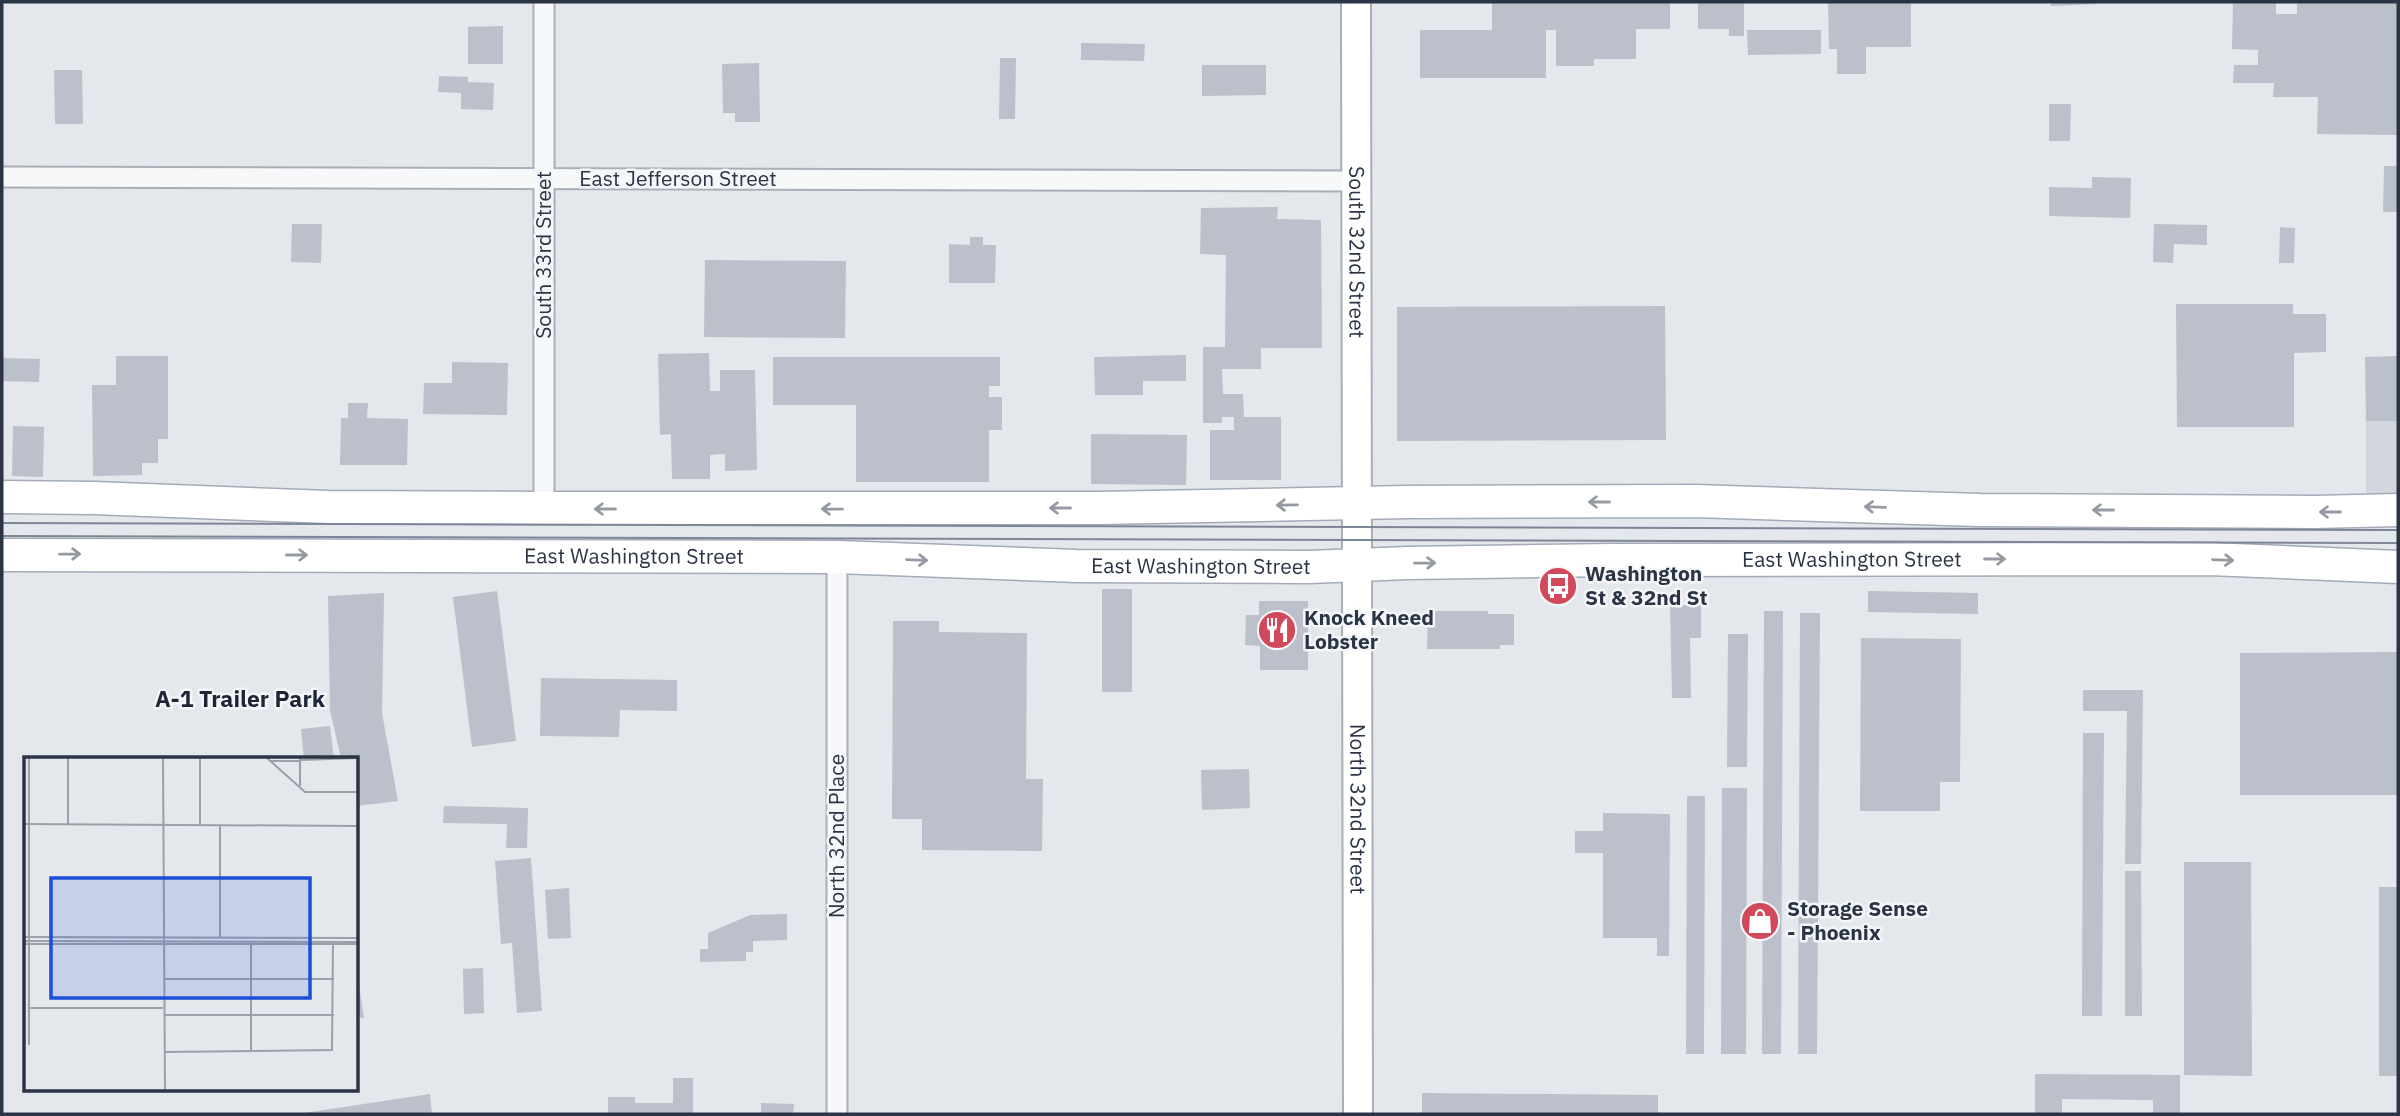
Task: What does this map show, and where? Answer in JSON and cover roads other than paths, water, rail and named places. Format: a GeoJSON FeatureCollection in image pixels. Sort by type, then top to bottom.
{"type":"FeatureCollection","features":[{"type":"Feature","properties":{"kind":"main road","name":"South 32nd Street"},"geometry":{"type":"LineString","coordinates":[[1356,2],[1356,503]]}},
{"type":"Feature","properties":{"kind":"main road"},"geometry":{"type":"LineString","coordinates":[[2,497],[176,500],[328,507],[1099,508],[1694,501],[1994,510],[2398,510]]}},
{"type":"Feature","properties":{"kind":"main road","name":"North 32nd Street"},"geometry":{"type":"LineString","coordinates":[[1356,503],[1358,1114]]}},
{"type":"Feature","properties":{"kind":"main road","name":"East Washington Street"},"geometry":{"type":"LineString","coordinates":[[2,555],[836,557],[1077,566],[1310,567],[1663,559],[2210,559],[2398,567]]}},
{"type":"Feature","properties":{"kind":"street","name":"South 33rd Street"},"geometry":{"type":"LineString","coordinates":[[544,2],[544,508]]}},
{"type":"Feature","properties":{"kind":"street","name":"East Jefferson Street"},"geometry":{"type":"LineString","coordinates":[[2,177],[1355,181]]}},
{"type":"Feature","properties":{"kind":"street","name":"North 32nd Place"},"geometry":{"type":"LineString","coordinates":[[836,557],[837,1114]]}},
{"type":"Feature","properties":{"kind":"tram line"},"geometry":{"type":"LineString","coordinates":[[2,523],[2398,530]]}},
{"type":"Feature","properties":{"kind":"tram line"},"geometry":{"type":"LineString","coordinates":[[2,536],[2398,543]]}},
{"type":"Feature","properties":{"kind":"place","name":"Washington St & 32nd St"},"geometry":{"type":"Point","coordinates":[1558,586]}},
{"type":"Feature","properties":{"kind":"place","name":"Knock Kneed Lobster"},"geometry":{"type":"Point","coordinates":[1277,630]}},
{"type":"Feature","properties":{"kind":"place","name":"Storage Sense - Phoenix"},"geometry":{"type":"Point","coordinates":[1760,921]}},
{"type":"Feature","properties":{"kind":"district","name":"A-1 Trailer Park"},"geometry":{"type":"Point","coordinates":[240,699]}}]}
